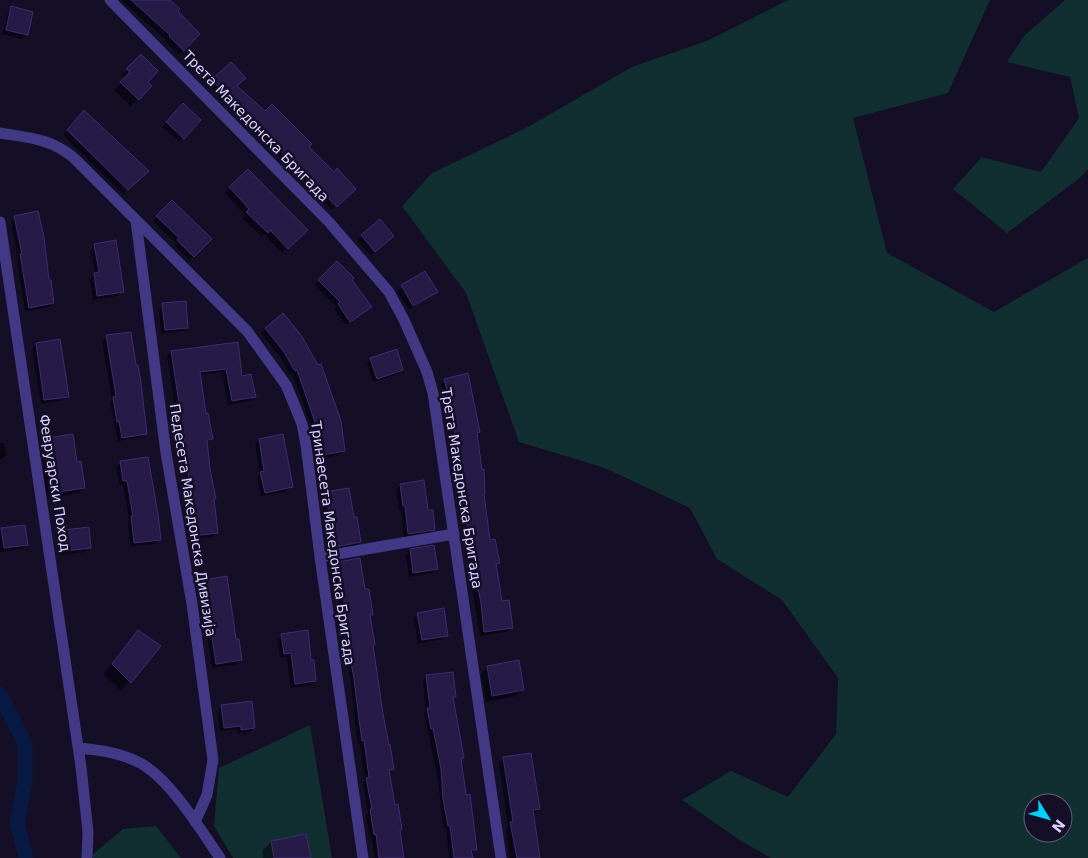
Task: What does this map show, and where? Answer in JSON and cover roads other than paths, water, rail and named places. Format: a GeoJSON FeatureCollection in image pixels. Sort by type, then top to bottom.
{"type":"FeatureCollection","features":[{"type":"Feature","properties":{"kind":"street","name":"Трета Македонска Бригада"},"geometry":{"type":"LineString","coordinates":[[110,0],[329,222],[389,292],[412,336],[434,393],[501,858]]}},
{"type":"Feature","properties":{"kind":"street","name":"Тринаесета Македонска Бригада"},"geometry":{"type":"LineString","coordinates":[[0,133],[45,140],[63,148],[247,331],[286,385],[302,424],[363,858]]}},
{"type":"Feature","properties":{"kind":"street","name":"Педесета Македонска Дивизија"},"geometry":{"type":"LineString","coordinates":[[136,220],[166,453],[192,604],[213,760],[207,795],[195,822]]}},
{"type":"Feature","properties":{"kind":"street","name":"Февруарски Поход"},"geometry":{"type":"LineString","coordinates":[[0,222],[79,748],[88,832],[87,858]]}},
{"type":"Feature","properties":{"kind":"street"},"geometry":{"type":"LineString","coordinates":[[320,557],[454,534]]}},
{"type":"Feature","properties":{"kind":"street"},"geometry":{"type":"LineString","coordinates":[[79,748],[110,752],[142,764],[161,779],[195,822],[220,858]]}},
{"type":"Feature","properties":{"kind":"waterway"},"geometry":{"type":"LineString","coordinates":[[0,694],[25,744],[25,781],[17,822],[26,858]]}}]}
